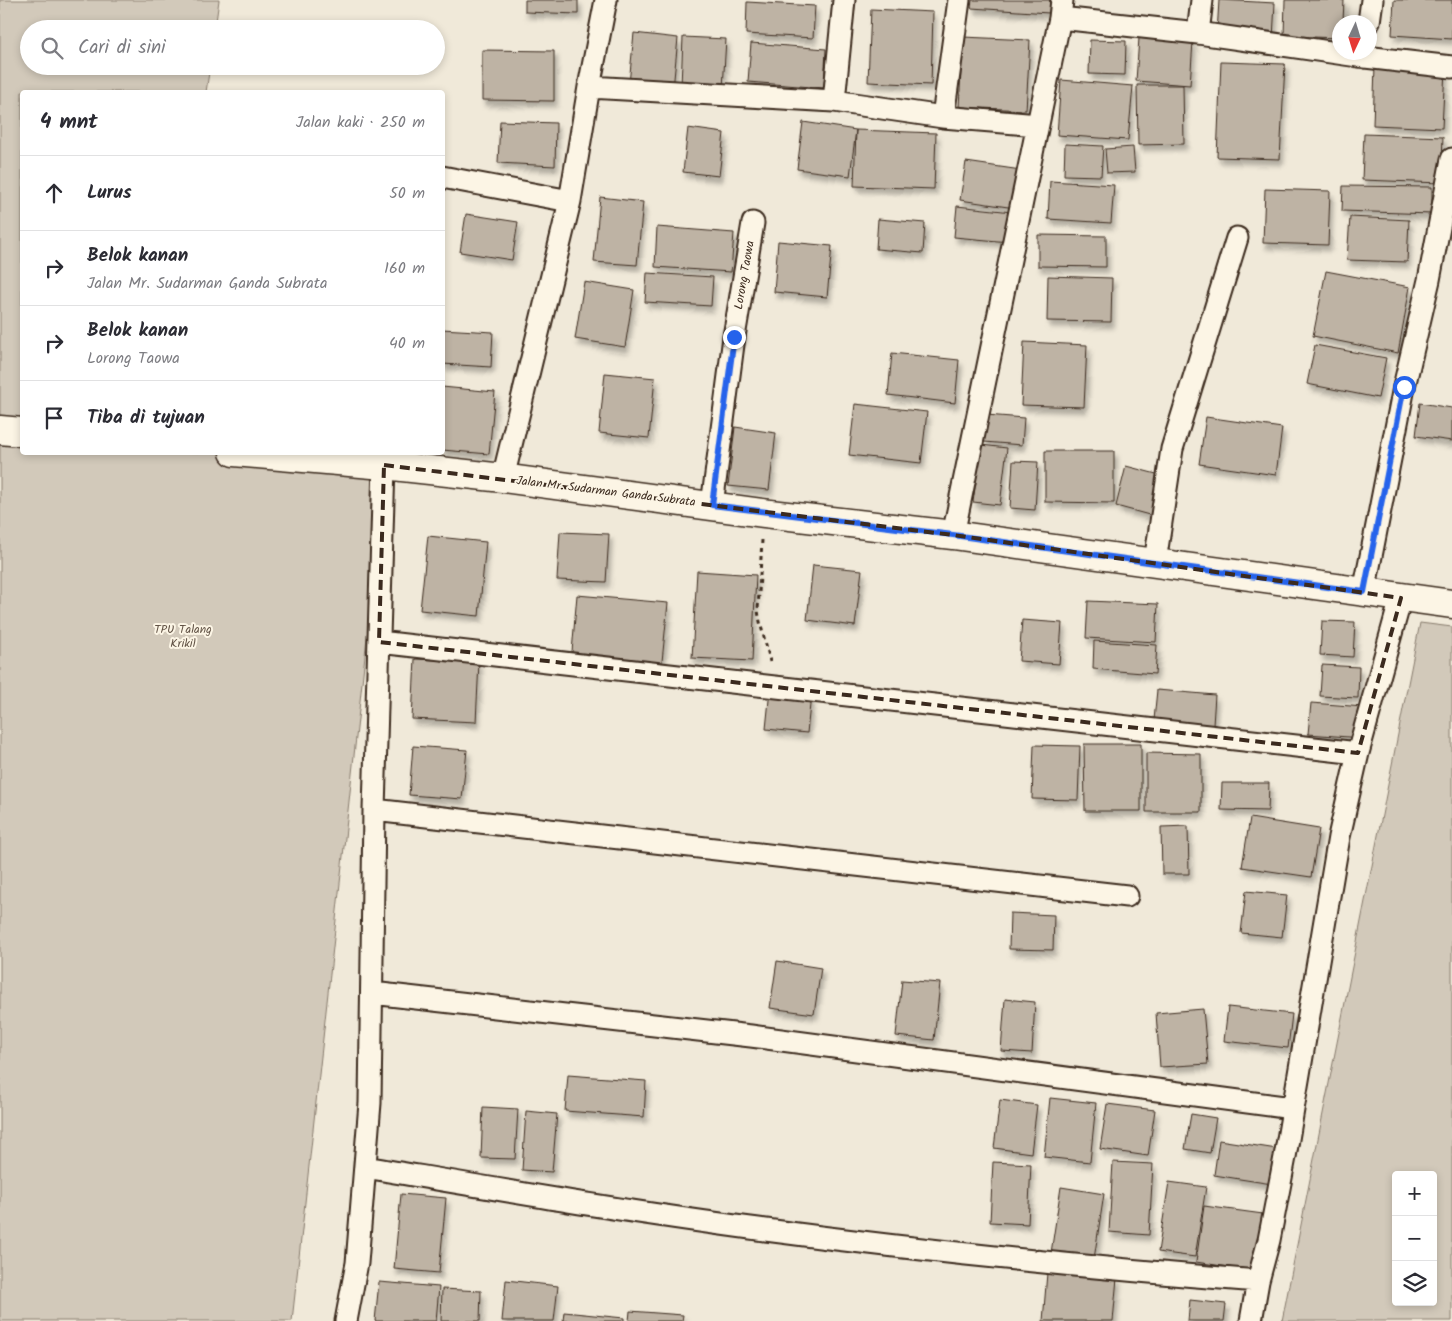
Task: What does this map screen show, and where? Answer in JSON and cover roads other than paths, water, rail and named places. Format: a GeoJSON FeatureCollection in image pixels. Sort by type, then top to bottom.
{"type":"FeatureCollection","features":[{"type":"Feature","properties":{"kind":"street"},"geometry":{"type":"LineString","coordinates":[[503,478],[570,201],[606,0]]}},
{"type":"Feature","properties":{"kind":"street"},"geometry":{"type":"LineString","coordinates":[[834,102],[844,0]]}},
{"type":"Feature","properties":{"kind":"street"},"geometry":{"type":"LineString","coordinates":[[944,117],[959,0]]}},
{"type":"Feature","properties":{"kind":"street"},"geometry":{"type":"LineString","coordinates":[[1198,33],[1202,0]]}},
{"type":"Feature","properties":{"kind":"street"},"geometry":{"type":"LineString","coordinates":[[1370,15],[1372,0]]}},
{"type":"Feature","properties":{"kind":"street"},"geometry":{"type":"LineString","coordinates":[[953,535],[1061,9],[1198,33],[1332,51]]}},
{"type":"Feature","properties":{"kind":"street"},"geometry":{"type":"LineString","coordinates":[[1377,57],[1452,67]]}},
{"type":"Feature","properties":{"kind":"street"},"geometry":{"type":"LineString","coordinates":[[589,87],[834,102],[944,117],[1038,125]]}},
{"type":"Feature","properties":{"kind":"street"},"geometry":{"type":"LineString","coordinates":[[1364,592],[1404,387],[1429,280],[1452,159]]}},
{"type":"Feature","properties":{"kind":"street"},"geometry":{"type":"LineString","coordinates":[[445,178],[570,201]]}},
{"type":"Feature","properties":{"kind":"street","name":"Lorong Taowa"},"geometry":{"type":"LineString","coordinates":[[712,505],[734,337],[753,223]]}},
{"type":"Feature","properties":{"kind":"street"},"geometry":{"type":"LineString","coordinates":[[1155,562],[1172,449],[1237,238]]}},
{"type":"Feature","properties":{"kind":"street"},"geometry":{"type":"LineString","coordinates":[[0,430],[20,432]]}},
{"type":"Feature","properties":{"kind":"street","name":"Jalan Mr. Sudarman Ganda Subrata"},"geometry":{"type":"LineString","coordinates":[[292,455],[503,478],[763,513],[953,535],[1452,604]]}},
{"type":"Feature","properties":{"kind":"street"},"geometry":{"type":"LineString","coordinates":[[346,1321],[357,1263],[370,1103],[374,810],[384,465]]}},
{"type":"Feature","properties":{"kind":"street"},"geometry":{"type":"LineString","coordinates":[[1251,1321],[1285,1157],[1339,837],[1358,752],[1401,598]]}},
{"type":"Feature","properties":{"kind":"street"},"geometry":{"type":"LineString","coordinates":[[379,642],[1358,752]]}},
{"type":"Feature","properties":{"kind":"street"},"geometry":{"type":"LineString","coordinates":[[374,810],[1127,896]]}},
{"type":"Feature","properties":{"kind":"street"},"geometry":{"type":"LineString","coordinates":[[372,993],[741,1034],[1292,1108]]}},
{"type":"Feature","properties":{"kind":"street"},"geometry":{"type":"LineString","coordinates":[[365,1167],[545,1197],[757,1229],[1083,1267],[1258,1282]]}},
{"type":"Feature","properties":{"kind":"park label","name":"TPU Talang Krikil"},"geometry":{"type":"Point","coordinates":[183,636]}}]}
